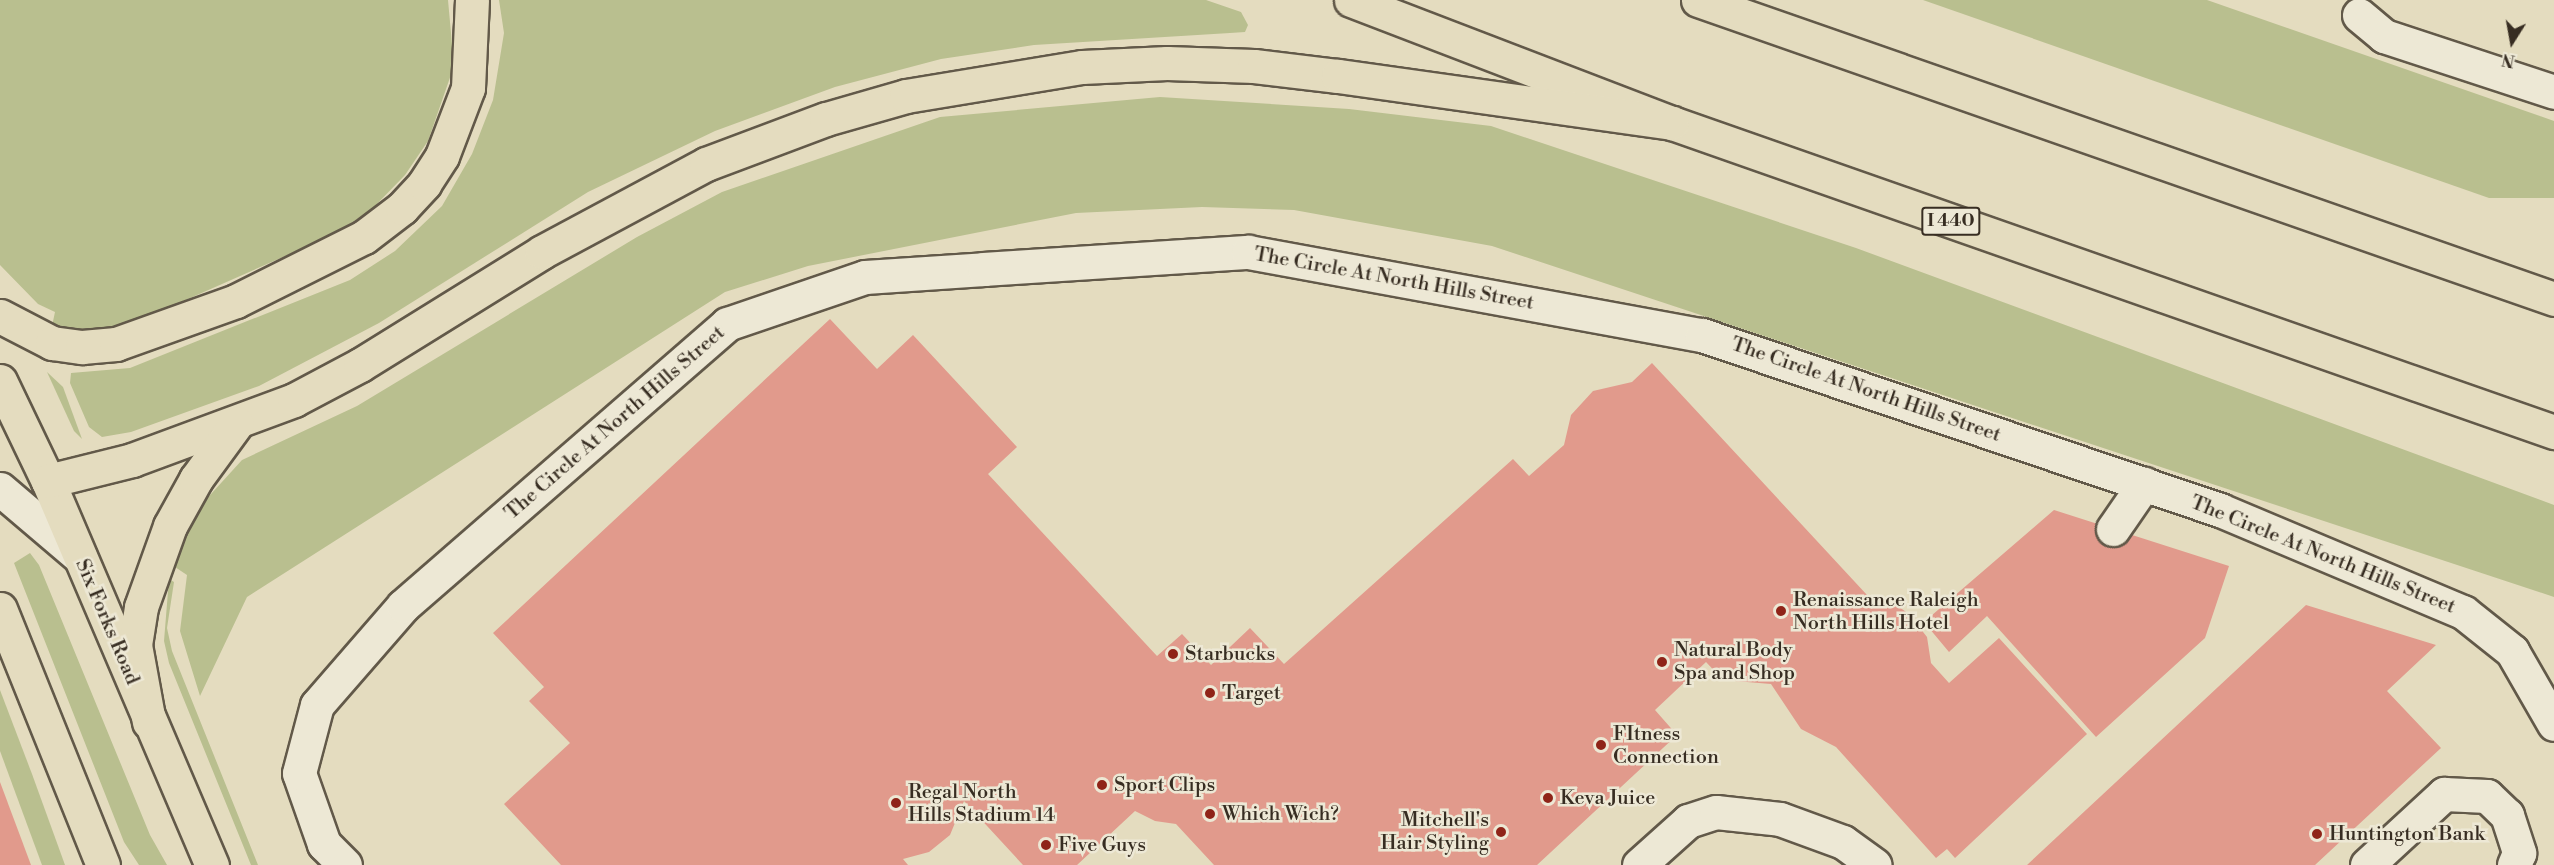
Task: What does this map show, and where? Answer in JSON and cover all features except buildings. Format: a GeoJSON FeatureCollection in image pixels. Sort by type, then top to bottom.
{"type":"FeatureCollection","features":[{"type":"Feature","properties":{"kind":"main road"},"geometry":{"type":"LineString","coordinates":[[0,316],[52,344],[82,347],[116,344],[236,300],[364,237],[424,184],[442,156],[468,88],[472,0]]}},
{"type":"Feature","properties":{"kind":"main road","name":"I 440"},"geometry":{"type":"LineString","coordinates":[[1351,0],[1672,123],[2554,432]]}},
{"type":"Feature","properties":{"kind":"main road"},"geometry":{"type":"LineString","coordinates":[[1698,0],[2554,299]]}},
{"type":"Feature","properties":{"kind":"main road"},"geometry":{"type":"LineString","coordinates":[[48,481],[105,468],[237,423],[294,400],[360,365],[542,252],[706,164],[826,119],[906,96],[1082,67],[1167,63],[1254,66],[1672,123]]}},
{"type":"Feature","properties":{"kind":"main road","name":"Six Forks Road"},"geometry":{"type":"LineString","coordinates":[[0,381],[48,481],[212,865]]}},
{"type":"Feature","properties":{"kind":"main road"},"geometry":{"type":"LineString","coordinates":[[149,722],[135,645],[141,607],[170,526],[196,479],[237,423]]}},
{"type":"Feature","properties":{"kind":"main road"},"geometry":{"type":"LineString","coordinates":[[0,609],[103,865]]}},
{"type":"Feature","properties":{"kind":"street"},"geometry":{"type":"LineString","coordinates":[[2359,15],[2384,36],[2554,92]]}},
{"type":"Feature","properties":{"kind":"street","name":"The Circle At North Hills Street"},"geometry":{"type":"LineString","coordinates":[[345,865],[324,844],[299,773],[317,705],[403,606],[727,324],[865,277],[1260,254],[1702,334],[2220,510],[2463,612],[2512,651],[2554,724]]}},
{"type":"Feature","properties":{"kind":"street"},"geometry":{"type":"LineString","coordinates":[[0,489],[48,481]]}},
{"type":"Feature","properties":{"kind":"street"},"geometry":{"type":"LineString","coordinates":[[2113,529],[2144,484]]}},
{"type":"Feature","properties":{"kind":"street"},"geometry":{"type":"LineString","coordinates":[[0,489],[80,557]]}},
{"type":"Feature","properties":{"kind":"street"},"geometry":{"type":"LineString","coordinates":[[2367,865],[2444,794],[2487,796],[2507,815],[2519,853],[2514,865]]}},
{"type":"Feature","properties":{"kind":"street"},"geometry":{"type":"LineString","coordinates":[[1639,865],[1688,821],[1716,812],[1779,819],[1843,842],[1875,865]]}},
{"type":"Feature","properties":{"kind":"green space"},"geometry":{"type":"Polygon","coordinates":[[[0,0],[448,0],[454,66],[428,141],[405,175],[371,210],[335,234],[120,329],[74,333],[52,326],[55,312],[38,304],[0,265],[0,0]]]}},
{"type":"Feature","properties":{"kind":"green space"},"geometry":{"type":"Polygon","coordinates":[[[499,0],[1206,0],[1241,12],[1248,25],[1245,32],[1034,45],[941,59],[835,87],[715,131],[588,192],[379,323],[259,386],[131,432],[102,437],[89,427],[70,383],[71,373],[130,368],[350,280],[395,251],[442,206],[472,154],[493,100],[504,33],[499,0]]]}},
{"type":"Feature","properties":{"kind":"green space"},"geometry":{"type":"Polygon","coordinates":[[[1923,0],[2207,0],[2554,121],[2554,198],[2489,198],[1923,0]]]}},
{"type":"Feature","properties":{"kind":"green space"},"geometry":{"type":"Polygon","coordinates":[[[1160,97],[1349,109],[1491,126],[1856,248],[2554,505],[2554,597],[1492,246],[1294,210],[1202,207],[1076,213],[808,266],[725,292],[247,597],[200,696],[180,631],[187,575],[172,565],[201,505],[242,460],[357,406],[637,237],[722,192],[940,117],[1160,97]]]}},
{"type":"Feature","properties":{"kind":"green space"},"geometry":{"type":"Polygon","coordinates":[[[47,372],[63,387],[82,439],[74,431],[47,372]]]}},
{"type":"Feature","properties":{"kind":"green space"},"geometry":{"type":"Polygon","coordinates":[[[30,553],[39,565],[150,835],[167,865],[139,865],[124,842],[14,563],[30,553]]]}},
{"type":"Feature","properties":{"kind":"green space"},"geometry":{"type":"Polygon","coordinates":[[[169,579],[174,582],[167,628],[172,651],[258,865],[251,865],[169,663],[164,641],[169,579]]]}},
{"type":"Feature","properties":{"kind":"green space"},"geometry":{"type":"Polygon","coordinates":[[[0,690],[65,865],[42,865],[0,751],[0,690]]]}},
{"type":"Feature","properties":{"kind":"place","name":"Renaissance Raleigh North Hills Hotel"},"geometry":{"type":"Point","coordinates":[1781,611]}},
{"type":"Feature","properties":{"kind":"place","name":"Starbucks"},"geometry":{"type":"Point","coordinates":[1173,654]}},
{"type":"Feature","properties":{"kind":"place","name":"Natural Body Spa and Shop"},"geometry":{"type":"Point","coordinates":[1662,662]}},
{"type":"Feature","properties":{"kind":"place","name":"Target"},"geometry":{"type":"Point","coordinates":[1210,693]}},
{"type":"Feature","properties":{"kind":"place","name":"FItness Connection"},"geometry":{"type":"Point","coordinates":[1601,745]}},
{"type":"Feature","properties":{"kind":"place","name":"Sport Clips"},"geometry":{"type":"Point","coordinates":[1102,785]}},
{"type":"Feature","properties":{"kind":"place","name":"Keva Juice"},"geometry":{"type":"Point","coordinates":[1548,798]}},
{"type":"Feature","properties":{"kind":"place","name":"Regal North Hills Stadium 14"},"geometry":{"type":"Point","coordinates":[896,803]}},
{"type":"Feature","properties":{"kind":"place","name":"Which Wich?"},"geometry":{"type":"Point","coordinates":[1210,814]}},
{"type":"Feature","properties":{"kind":"place","name":"Mitchell's Hair Styling"},"geometry":{"type":"Point","coordinates":[1501,832]}},
{"type":"Feature","properties":{"kind":"place","name":"Huntington Bank"},"geometry":{"type":"Point","coordinates":[2317,834]}},
{"type":"Feature","properties":{"kind":"place","name":"Five Guys"},"geometry":{"type":"Point","coordinates":[1046,845]}}]}
